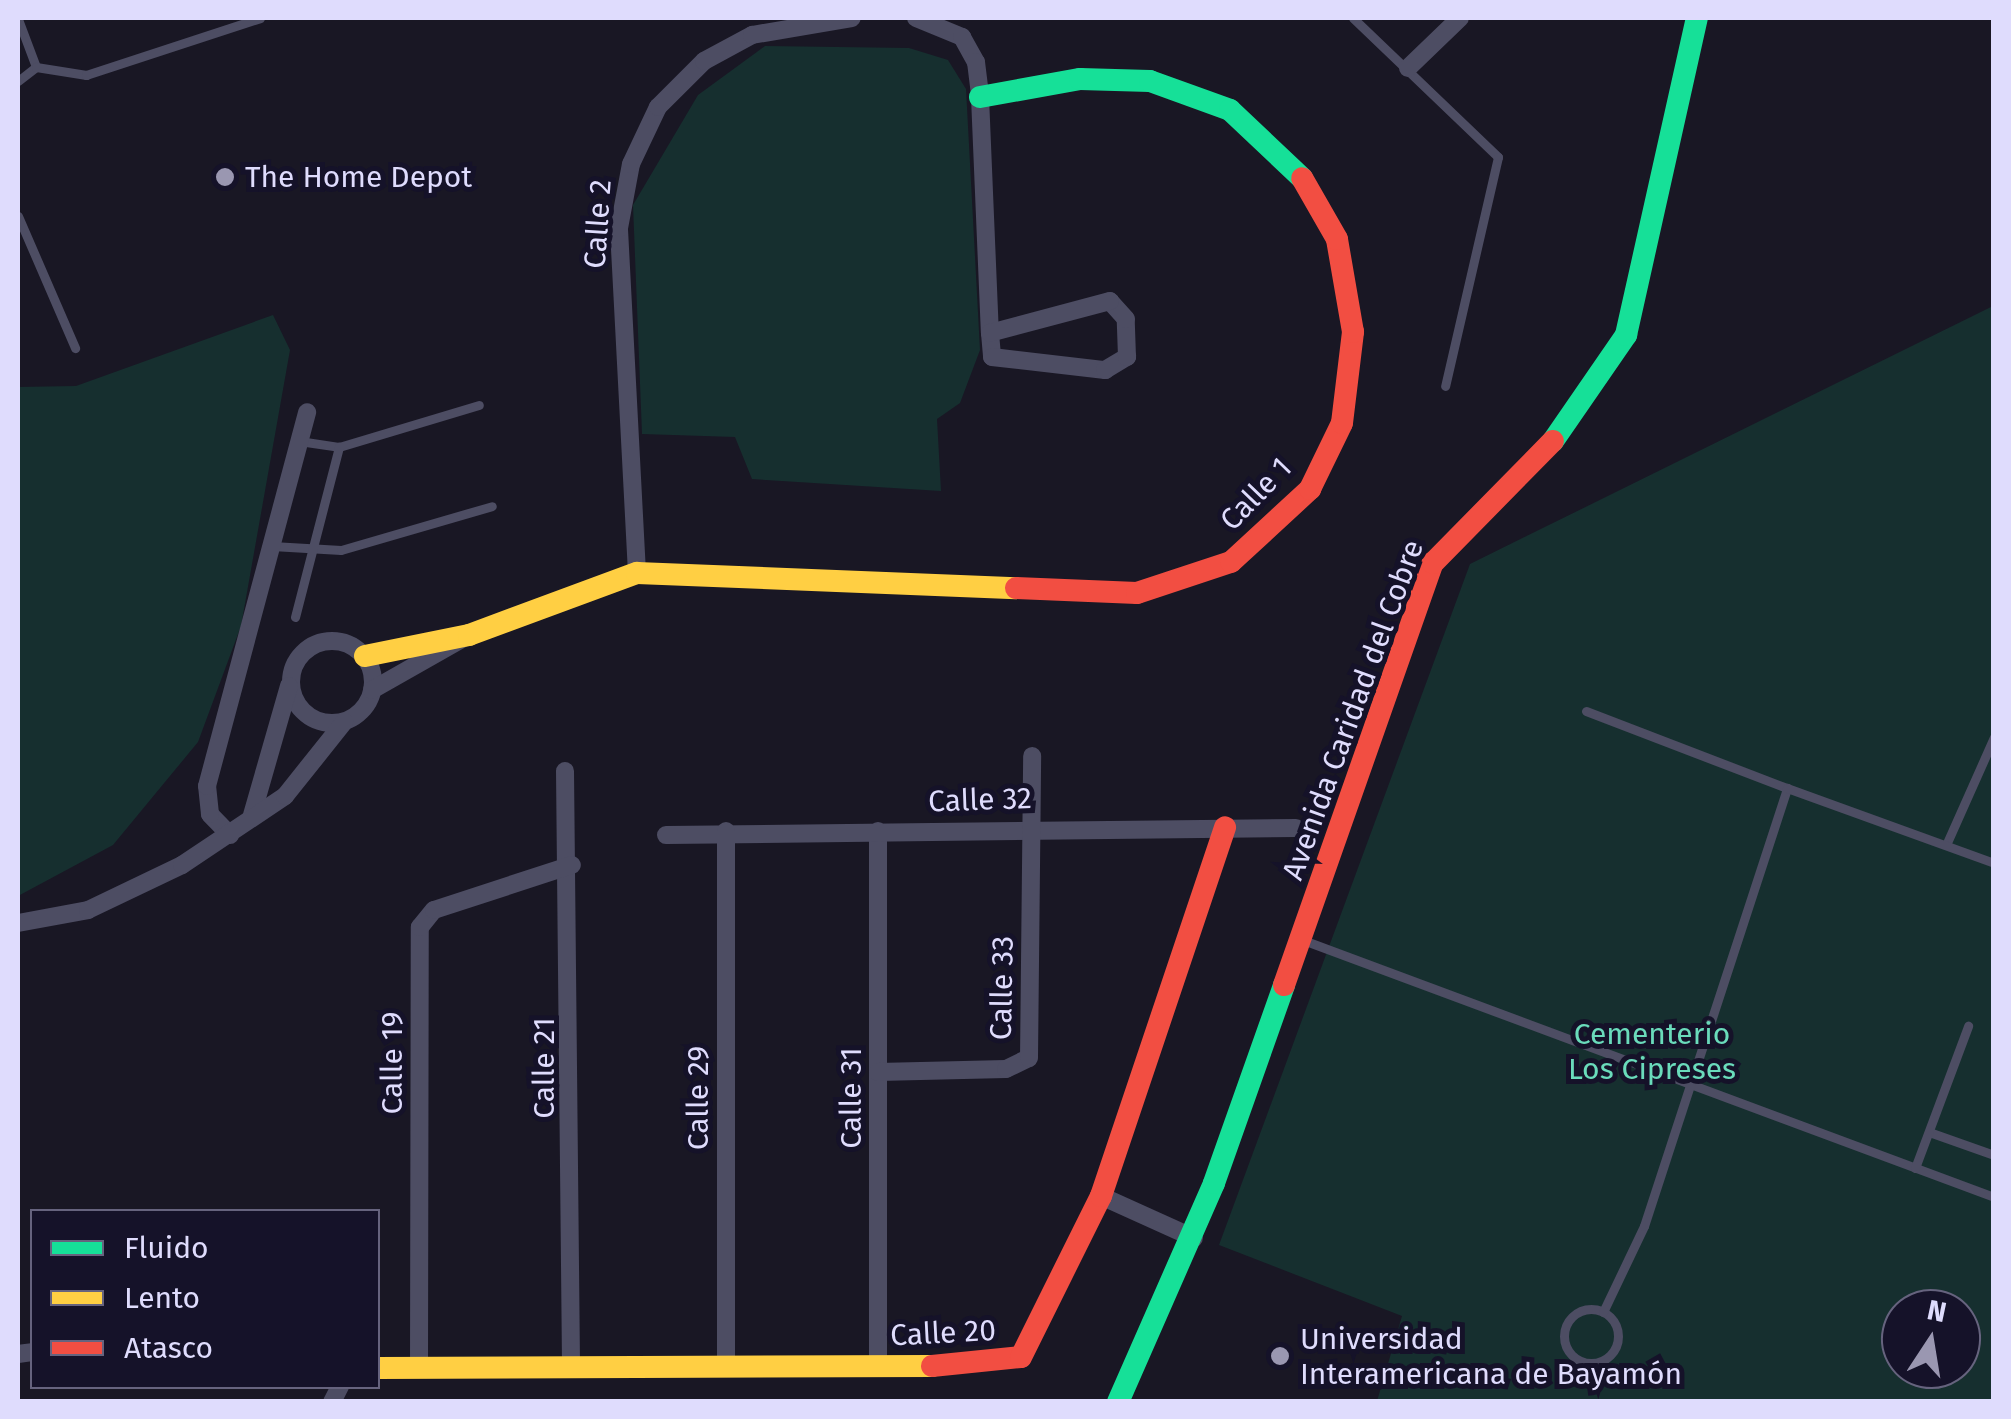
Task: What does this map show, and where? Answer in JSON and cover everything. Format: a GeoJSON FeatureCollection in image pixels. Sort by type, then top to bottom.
{"type":"FeatureCollection","features":[{"type":"Feature","properties":{"kind":"street","name":"Calle 2"},"geometry":{"type":"LineString","coordinates":[[637,573],[619,228],[631,164],[658,107],[704,61],[752,34],[852,18]]}},
{"type":"Feature","properties":{"kind":"street"},"geometry":{"type":"LineString","coordinates":[[916,18],[962,37],[980,98],[990,333],[992,357],[1106,370],[1127,357],[1126,319],[1110,301],[990,333]]}},
{"type":"Feature","properties":{"kind":"street"},"geometry":{"type":"LineString","coordinates":[[1408,68],[1460,18]]}},
{"type":"Feature","properties":{"kind":"street","name":"Avenida Caridad del Cobre"},"geometry":{"type":"LineString","coordinates":[[1118,1402],[1194,1238],[1434,563],[1570,423],[1626,335],[1697,18]]}},
{"type":"Feature","properties":{"kind":"street","name":"Calle 1"},"geometry":{"type":"LineString","coordinates":[[365,656],[469,635],[637,573],[1136,594],[1232,562],[1310,490],[1342,422],[1354,332],[1337,239],[1296,166],[1230,110],[1150,81],[1080,78],[980,98]]}},
{"type":"Feature","properties":{"kind":"street"},"geometry":{"type":"LineString","coordinates":[[230,835],[210,814],[208,786],[307,412]]}},
{"type":"Feature","properties":{"kind":"street","name":"Calle 1"},"geometry":{"type":"LineString","coordinates":[[372,690],[469,635]]}},
{"type":"Feature","properties":{"kind":"street"},"geometry":{"type":"LineString","coordinates":[[18,922],[88,910],[230,835],[285,796],[372,690],[365,656],[319,643],[291,682],[252,816]]}},
{"type":"Feature","properties":{"kind":"street"},"geometry":{"type":"LineString","coordinates":[[291,682],[303,712],[344,722]]}},
{"type":"Feature","properties":{"kind":"street"},"geometry":{"type":"LineString","coordinates":[[1032,756],[1032,826]]}},
{"type":"Feature","properties":{"kind":"street","name":"Calle 21"},"geometry":{"type":"LineString","coordinates":[[565,771],[572,865],[572,1365]]}},
{"type":"Feature","properties":{"kind":"street","name":"Calle 32"},"geometry":{"type":"LineString","coordinates":[[666,834],[1032,826],[1296,828]]}},
{"type":"Feature","properties":{"kind":"street","name":"Calle 33"},"geometry":{"type":"LineString","coordinates":[[878,1072],[1006,1069],[1028,1058],[1032,826]]}},
{"type":"Feature","properties":{"kind":"street","name":"Calle 20"},"geometry":{"type":"LineString","coordinates":[[380,1368],[991,1366],[1022,1357],[1100,1196],[1225,827]]}},
{"type":"Feature","properties":{"kind":"street","name":"Calle 29"},"geometry":{"type":"LineString","coordinates":[[726,831],[726,1365]]}},
{"type":"Feature","properties":{"kind":"street","name":"Calle 31"},"geometry":{"type":"LineString","coordinates":[[878,831],[878,1366]]}},
{"type":"Feature","properties":{"kind":"street","name":"Calle 19"},"geometry":{"type":"LineString","coordinates":[[419,1367],[420,927],[434,910],[572,865]]}},
{"type":"Feature","properties":{"kind":"street"},"geometry":{"type":"LineString","coordinates":[[1100,1196],[1194,1238]]}},
{"type":"Feature","properties":{"kind":"lane"},"geometry":{"type":"LineString","coordinates":[[18,81],[36,68],[86,75],[260,18]]}},
{"type":"Feature","properties":{"kind":"lane"},"geometry":{"type":"LineString","coordinates":[[1353,18],[1498,158],[1445,386]]}},
{"type":"Feature","properties":{"kind":"lane"},"geometry":{"type":"LineString","coordinates":[[18,19],[36,68]]}},
{"type":"Feature","properties":{"kind":"lane"},"geometry":{"type":"LineString","coordinates":[[18,216],[75,348]]}},
{"type":"Feature","properties":{"kind":"lane"},"geometry":{"type":"LineString","coordinates":[[299,441],[339,447],[478,405]]}},
{"type":"Feature","properties":{"kind":"lane"},"geometry":{"type":"LineString","coordinates":[[296,617],[339,447]]}},
{"type":"Feature","properties":{"kind":"lane"},"geometry":{"type":"LineString","coordinates":[[270,546],[311,552],[492,506]]}},
{"type":"Feature","properties":{"kind":"lane"},"geometry":{"type":"LineString","coordinates":[[1586,711],[1994,863]]}},
{"type":"Feature","properties":{"kind":"lane"},"geometry":{"type":"LineString","coordinates":[[1946,846],[1994,737]]}},
{"type":"Feature","properties":{"kind":"lane"},"geometry":{"type":"LineString","coordinates":[[1603,1312],[1644,1226],[1787,788]]}},
{"type":"Feature","properties":{"kind":"lane"},"geometry":{"type":"LineString","coordinates":[[1300,939],[1994,1197]]}},
{"type":"Feature","properties":{"kind":"lane"},"geometry":{"type":"LineString","coordinates":[[1915,1168],[1968,1026]]}},
{"type":"Feature","properties":{"kind":"lane"},"geometry":{"type":"LineString","coordinates":[[1929,1132],[1994,1155]]}},
{"type":"Feature","properties":{"kind":"lane"},"geometry":{"type":"LineString","coordinates":[[1603,1312],[1618,1332],[1614,1349],[1594,1363],[1576,1359],[1565,1344],[1570,1319],[1603,1312]]}},
{"type":"Feature","properties":{"kind":"green space"},"geometry":{"type":"Polygon","coordinates":[[[765,46],[909,48],[948,60],[966,89],[980,350],[960,403],[937,419],[941,491],[752,479],[735,437],[642,434],[633,205],[698,95],[765,46]]]}},
{"type":"Feature","properties":{"kind":"green space","name":"Cementerio Los Cipreses"},"geometry":{"type":"Polygon","coordinates":[[[1993,306],[1993,1401],[1377,1401],[1402,1316],[1219,1245],[1470,564],[1993,306]]]}},
{"type":"Feature","properties":{"kind":"green space"},"geometry":{"type":"Polygon","coordinates":[[[273,315],[290,350],[241,626],[198,742],[113,845],[18,896],[18,387],[76,386],[273,315]]]}},
{"type":"Feature","properties":{"kind":"traffic: fast"},"geometry":{"type":"LineString","coordinates":[[1553,441],[1626,335],[1697,18]]}},
{"type":"Feature","properties":{"kind":"traffic: fast"},"geometry":{"type":"LineString","coordinates":[[980,97],[1080,79],[1150,81],[1230,110],[1302,178]]}},
{"type":"Feature","properties":{"kind":"traffic: fast"},"geometry":{"type":"LineString","coordinates":[[1118,1402],[1214,1183],[1284,985]]}},
{"type":"Feature","properties":{"kind":"traffic: slow"},"geometry":{"type":"LineString","coordinates":[[365,656],[469,635],[637,573],[1016,588]]}},
{"type":"Feature","properties":{"kind":"traffic: slow"},"geometry":{"type":"LineString","coordinates":[[380,1368],[932,1366]]}},
{"type":"Feature","properties":{"kind":"traffic: jam"},"geometry":{"type":"LineString","coordinates":[[1016,588],[1137,593],[1231,562],[1310,489],[1342,423],[1353,332],[1337,239],[1302,178]]}},
{"type":"Feature","properties":{"kind":"traffic: jam"},"geometry":{"type":"LineString","coordinates":[[1284,985],[1433,563],[1553,441]]}},
{"type":"Feature","properties":{"kind":"traffic: jam"},"geometry":{"type":"LineString","coordinates":[[932,1366],[1021,1357],[1101,1196],[1225,827]]}},
{"type":"Feature","properties":{"kind":"place","name":"The Home Depot"},"geometry":{"type":"Point","coordinates":[225,177]}},
{"type":"Feature","properties":{"kind":"place","name":"Universidad Interamericana de Bayamón"},"geometry":{"type":"Point","coordinates":[1280,1356]}}]}
